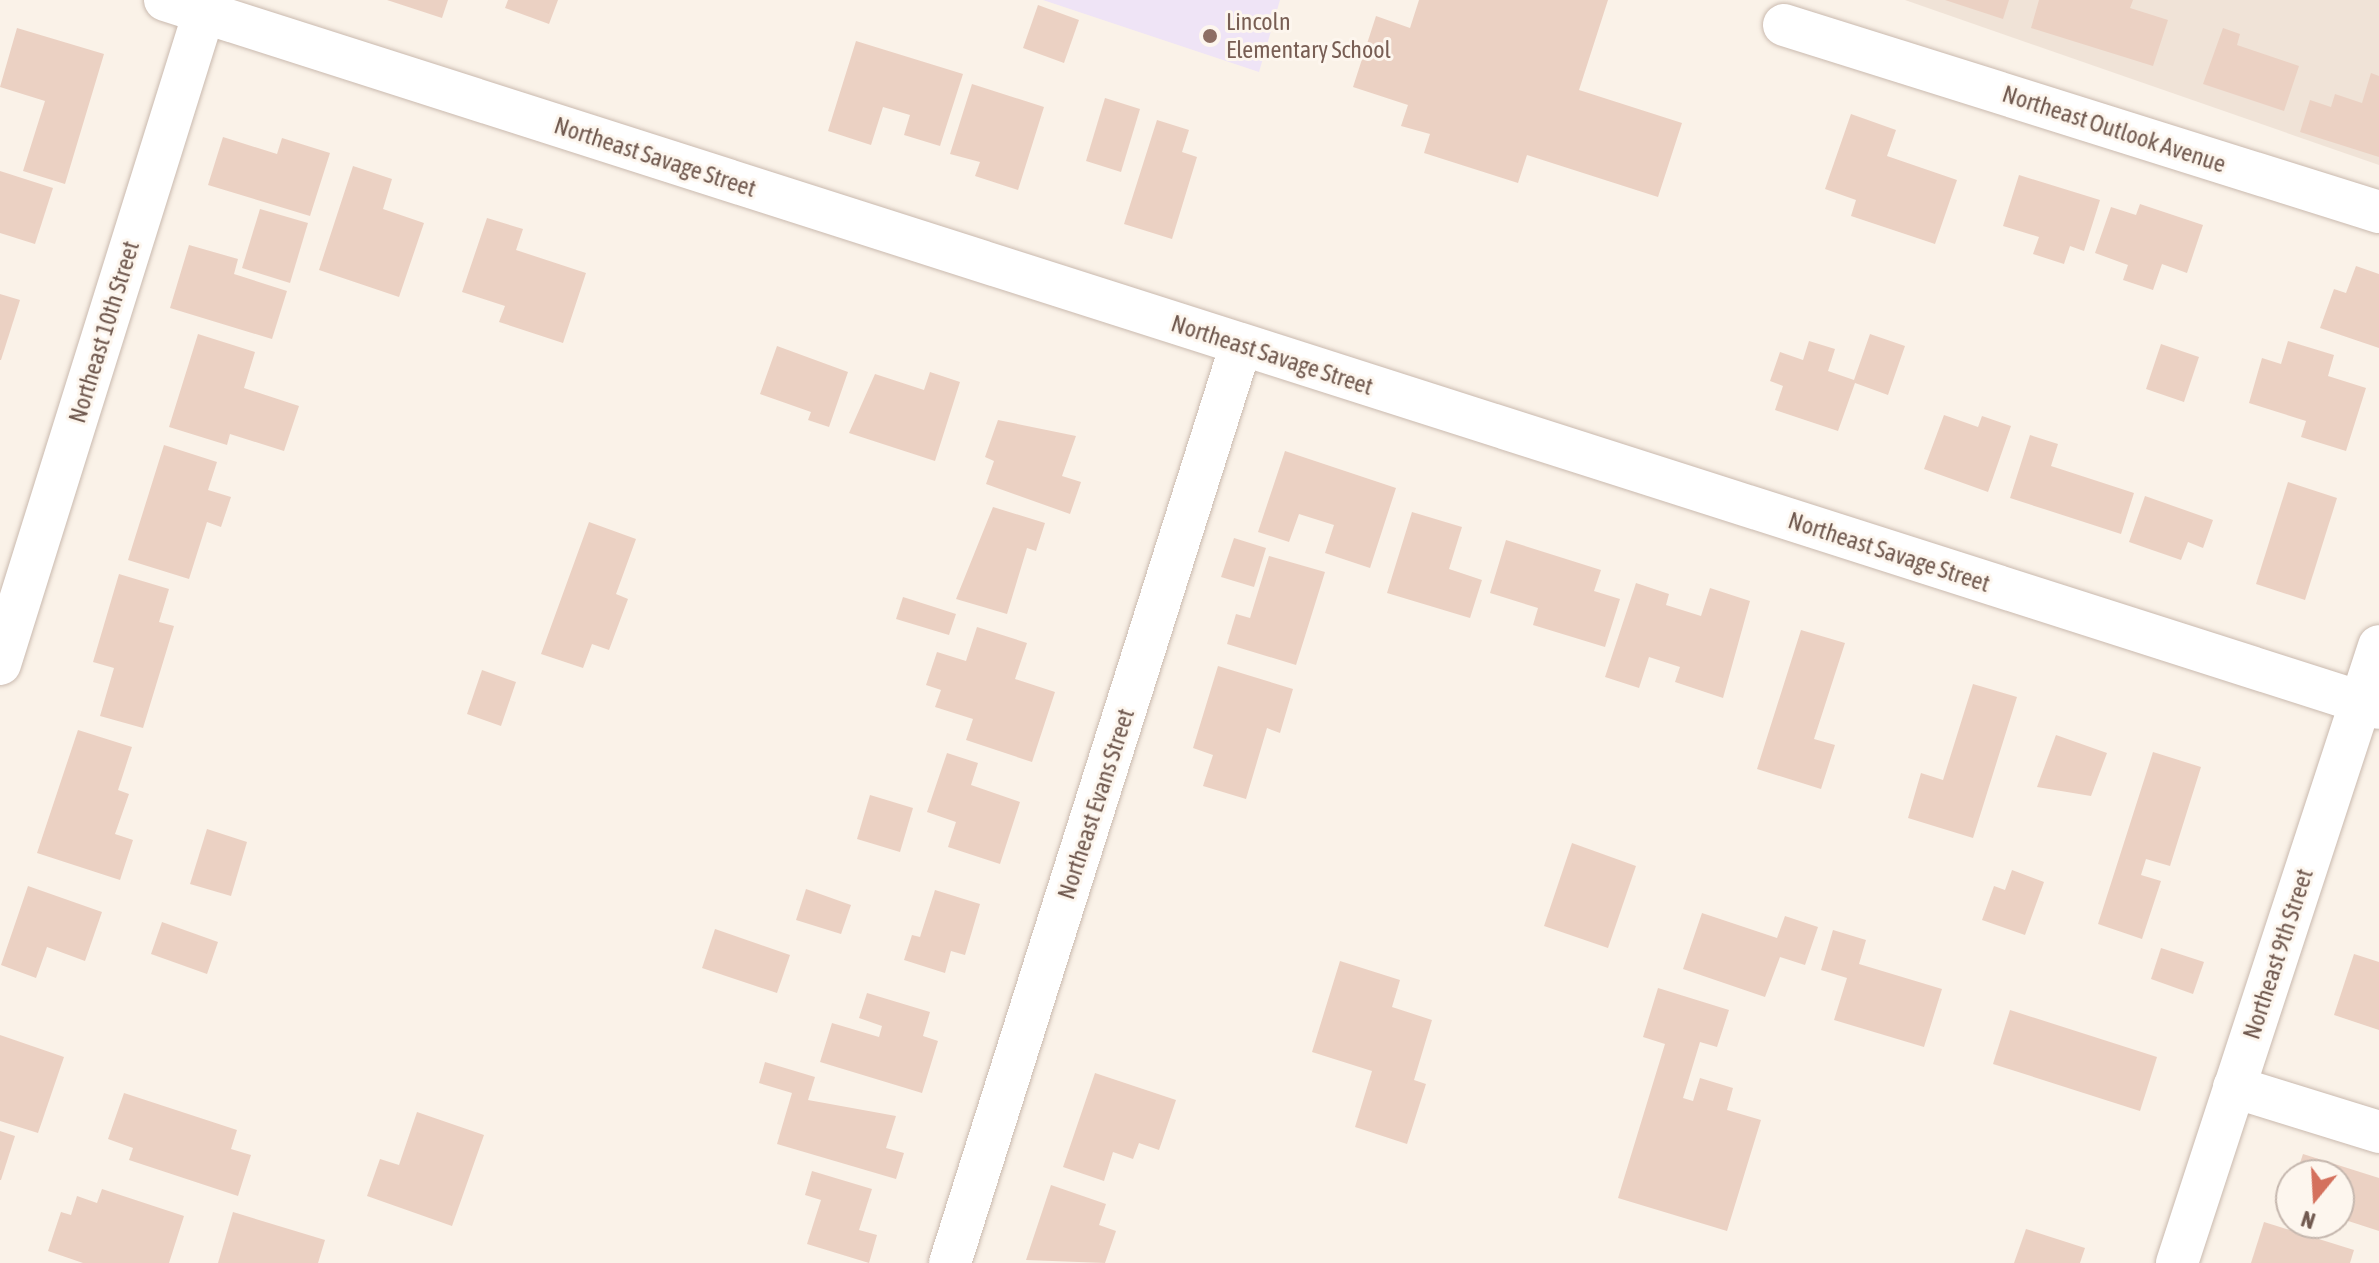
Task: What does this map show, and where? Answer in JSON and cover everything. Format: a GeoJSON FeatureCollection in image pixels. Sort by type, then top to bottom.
{"type":"FeatureCollection","features":[{"type":"Feature","properties":{"kind":"street","name":"Northeast Savage Street"},"geometry":{"type":"LineString","coordinates":[[192,4],[1241,345],[2370,705]]}},
{"type":"Feature","properties":{"kind":"street","name":"Northeast 10th Street"},"geometry":{"type":"LineString","coordinates":[[0,664],[192,4]]}},
{"type":"Feature","properties":{"kind":"street","name":"Northeast Outlook Avenue"},"geometry":{"type":"LineString","coordinates":[[1784,25],[2379,212]]}},
{"type":"Feature","properties":{"kind":"street","name":"Northeast Evans Street"},"geometry":{"type":"LineString","coordinates":[[950,1263],[1241,345]]}},
{"type":"Feature","properties":{"kind":"street","name":"Northeast 9th Street"},"geometry":{"type":"LineString","coordinates":[[2177,1263],[2234,1087],[2370,705],[2379,646]]}},
{"type":"Feature","properties":{"kind":"street"},"geometry":{"type":"LineString","coordinates":[[2234,1087],[2379,1132]]}},
{"type":"Feature","properties":{"kind":"shaded area","name":"Lincoln Elementary School"},"geometry":{"type":"Polygon","coordinates":[[[1043,0],[1280,0],[1259,72],[1043,0]]]}},
{"type":"Feature","properties":{"kind":"shaded area"},"geometry":{"type":"Polygon","coordinates":[[[1905,0],[2379,0],[2379,165],[1905,0]]]}},
{"type":"Feature","properties":{"kind":"building"},"geometry":{"type":"Polygon","coordinates":[[[387,0],[448,0],[442,18],[387,0]]]}},
{"type":"Feature","properties":{"kind":"building"},"geometry":{"type":"Polygon","coordinates":[[[508,0],[558,0],[549,24],[505,8],[508,0]]]}},
{"type":"Feature","properties":{"kind":"building"},"geometry":{"type":"Polygon","coordinates":[[[1419,0],[1608,0],[1579,90],[1682,123],[1658,197],[1527,155],[1518,183],[1424,153],[1430,134],[1401,126],[1408,105],[1353,87],[1376,16],[1410,28],[1419,0]]]}},
{"type":"Feature","properties":{"kind":"building"},"geometry":{"type":"Polygon","coordinates":[[[1945,0],[2009,0],[2003,19],[1945,0]]]}},
{"type":"Feature","properties":{"kind":"building"},"geometry":{"type":"Polygon","coordinates":[[[2039,0],[2133,0],[2130,8],[2168,20],[2153,66],[2031,28],[2039,0]]]}},
{"type":"Feature","properties":{"kind":"building"},"geometry":{"type":"Polygon","coordinates":[[[1038,5],[1079,20],[1064,63],[1023,48],[1038,5]]]}},
{"type":"Feature","properties":{"kind":"building"},"geometry":{"type":"Polygon","coordinates":[[[17,28],[104,54],[65,184],[23,171],[45,101],[0,87],[17,28]]]}},
{"type":"Feature","properties":{"kind":"building"},"geometry":{"type":"Polygon","coordinates":[[[2223,28],[2240,34],[2237,45],[2299,66],[2284,111],[2203,84],[2223,28]]]}},
{"type":"Feature","properties":{"kind":"building"},"geometry":{"type":"Polygon","coordinates":[[[856,41],[963,74],[940,146],[904,135],[910,115],[883,107],[871,145],[828,131],[856,41]]]}},
{"type":"Feature","properties":{"kind":"building"},"geometry":{"type":"Polygon","coordinates":[[[2371,73],[2379,76],[2379,157],[2300,132],[2310,100],[2331,107],[2335,94],[2362,103],[2371,73]]]}},
{"type":"Feature","properties":{"kind":"building"},"geometry":{"type":"Polygon","coordinates":[[[972,84],[1044,107],[1018,190],[975,176],[980,162],[950,154],[972,84]]]}},
{"type":"Feature","properties":{"kind":"building"},"geometry":{"type":"Polygon","coordinates":[[[1105,98],[1140,109],[1121,172],[1086,161],[1105,98]]]}},
{"type":"Feature","properties":{"kind":"building"},"geometry":{"type":"Polygon","coordinates":[[[1851,114],[1896,130],[1887,156],[1957,180],[1935,244],[1851,216],[1856,200],[1825,189],[1851,114]]]}},
{"type":"Feature","properties":{"kind":"building"},"geometry":{"type":"Polygon","coordinates":[[[1157,120],[1189,130],[1182,152],[1197,157],[1172,239],[1124,224],[1157,120]]]}},
{"type":"Feature","properties":{"kind":"building"},"geometry":{"type":"Polygon","coordinates":[[[223,137],[277,154],[282,138],[330,153],[310,216],[208,185],[223,137]]]}},
{"type":"Feature","properties":{"kind":"building"},"geometry":{"type":"Polygon","coordinates":[[[353,166],[392,179],[383,209],[424,223],[399,297],[319,270],[353,166]]]}},
{"type":"Feature","properties":{"kind":"building"},"geometry":{"type":"Polygon","coordinates":[[[0,171],[53,188],[35,244],[0,233],[0,171]]]}},
{"type":"Feature","properties":{"kind":"building"},"geometry":{"type":"Polygon","coordinates":[[[2019,175],[2100,200],[2084,251],[2070,246],[2064,264],[2033,254],[2039,237],[2003,226],[2019,175]]]}},
{"type":"Feature","properties":{"kind":"building"},"geometry":{"type":"Polygon","coordinates":[[[2140,204],[2203,225],[2187,273],[2162,264],[2153,290],[2123,280],[2128,265],[2095,253],[2111,207],[2136,215],[2140,204]]]}},
{"type":"Feature","properties":{"kind":"building"},"geometry":{"type":"Polygon","coordinates":[[[260,209],[308,223],[290,283],[242,268],[260,209]]]}},
{"type":"Feature","properties":{"kind":"building"},"geometry":{"type":"Polygon","coordinates":[[[487,218],[523,229],[516,250],[586,273],[563,343],[499,322],[505,306],[462,292],[487,218]]]}},
{"type":"Feature","properties":{"kind":"building"},"geometry":{"type":"Polygon","coordinates":[[[189,245],[238,259],[234,274],[287,291],[272,339],[170,308],[189,245]]]}},
{"type":"Feature","properties":{"kind":"building"},"geometry":{"type":"Polygon","coordinates":[[[2356,266],[2379,274],[2379,348],[2320,328],[2334,289],[2346,293],[2356,266]]]}},
{"type":"Feature","properties":{"kind":"building"},"geometry":{"type":"Polygon","coordinates":[[[0,294],[20,300],[1,360],[0,360],[0,294]]]}},
{"type":"Feature","properties":{"kind":"building"},"geometry":{"type":"Polygon","coordinates":[[[198,334],[255,352],[244,388],[299,406],[284,451],[230,434],[227,445],[169,427],[198,334]]]}},
{"type":"Feature","properties":{"kind":"building"},"geometry":{"type":"Polygon","coordinates":[[[1870,334],[1905,346],[1888,395],[1855,383],[1838,431],[1775,410],[1783,386],[1770,381],[1780,352],[1803,360],[1809,341],[1835,349],[1828,371],[1854,380],[1870,334]]]}},
{"type":"Feature","properties":{"kind":"building"},"geometry":{"type":"Polygon","coordinates":[[[2288,341],[2334,355],[2328,376],[2366,388],[2346,451],[2301,437],[2306,421],[2249,403],[2262,358],[2281,364],[2288,341]]]}},
{"type":"Feature","properties":{"kind":"building"},"geometry":{"type":"Polygon","coordinates":[[[2161,344],[2199,357],[2184,402],[2146,389],[2161,344]]]}},
{"type":"Feature","properties":{"kind":"building"},"geometry":{"type":"Polygon","coordinates":[[[777,346],[848,372],[829,427],[808,420],[811,412],[760,394],[777,346]]]}},
{"type":"Feature","properties":{"kind":"building"},"geometry":{"type":"Polygon","coordinates":[[[930,372],[960,382],[935,461],[849,433],[875,374],[924,390],[930,372]]]}},
{"type":"Feature","properties":{"kind":"building"},"geometry":{"type":"Polygon","coordinates":[[[1944,415],[1978,427],[1982,416],[2011,426],[1988,492],[1924,469],[1944,415]]]}},
{"type":"Feature","properties":{"kind":"building"},"geometry":{"type":"Polygon","coordinates":[[[998,420],[1076,436],[1062,476],[1081,482],[1070,514],[986,484],[994,461],[985,457],[998,420]]]}},
{"type":"Feature","properties":{"kind":"building"},"geometry":{"type":"Polygon","coordinates":[[[2030,435],[2058,444],[2051,466],[2134,493],[2121,534],[2010,498],[2030,435]]]}},
{"type":"Feature","properties":{"kind":"building"},"geometry":{"type":"Polygon","coordinates":[[[164,445],[217,462],[208,490],[231,497],[221,527],[207,522],[189,579],[128,560],[164,445]]]}},
{"type":"Feature","properties":{"kind":"building"},"geometry":{"type":"Polygon","coordinates":[[[1285,451],[1396,488],[1370,568],[1325,553],[1334,525],[1299,514],[1289,542],[1258,532],[1285,451]]]}},
{"type":"Feature","properties":{"kind":"building"},"geometry":{"type":"Polygon","coordinates":[[[2288,482],[2337,498],[2305,600],[2256,584],[2288,482]]]}},
{"type":"Feature","properties":{"kind":"building"},"geometry":{"type":"Polygon","coordinates":[[[2145,496],[2213,520],[2203,548],[2188,542],[2181,560],[2129,542],[2145,496]]]}},
{"type":"Feature","properties":{"kind":"building"},"geometry":{"type":"Polygon","coordinates":[[[993,507],[1045,523],[1036,551],[1027,548],[1007,614],[956,599],[993,507]]]}},
{"type":"Feature","properties":{"kind":"building"},"geometry":{"type":"Polygon","coordinates":[[[1412,512],[1462,527],[1449,569],[1482,580],[1470,618],[1387,593],[1412,512]]]}},
{"type":"Feature","properties":{"kind":"building"},"geometry":{"type":"Polygon","coordinates":[[[589,522],[636,539],[616,594],[628,599],[609,650],[592,644],[583,668],[541,654],[589,522]]]}},
{"type":"Feature","properties":{"kind":"building"},"geometry":{"type":"Polygon","coordinates":[[[1234,538],[1266,548],[1254,587],[1221,577],[1234,538]]]}},
{"type":"Feature","properties":{"kind":"building"},"geometry":{"type":"Polygon","coordinates":[[[1506,540],[1601,570],[1594,591],[1620,599],[1605,647],[1533,625],[1538,608],[1490,593],[1506,540]]]}},
{"type":"Feature","properties":{"kind":"building"},"geometry":{"type":"Polygon","coordinates":[[[1269,556],[1325,572],[1296,665],[1227,644],[1236,614],[1250,618],[1269,556]]]}},
{"type":"Feature","properties":{"kind":"building"},"geometry":{"type":"Polygon","coordinates":[[[119,574],[169,589],[159,622],[174,626],[143,728],[100,716],[114,668],[93,662],[119,574]]]}},
{"type":"Feature","properties":{"kind":"building"},"geometry":{"type":"Polygon","coordinates":[[[1636,583],[1669,594],[1666,605],[1701,616],[1710,588],[1750,601],[1723,698],[1675,682],[1680,667],[1649,657],[1639,688],[1605,677],[1636,583]]]}},
{"type":"Feature","properties":{"kind":"building"},"geometry":{"type":"Polygon","coordinates":[[[903,597],[956,614],[949,635],[896,619],[903,597]]]}},
{"type":"Feature","properties":{"kind":"building"},"geometry":{"type":"Polygon","coordinates":[[[977,627],[1027,643],[1015,679],[1055,692],[1032,762],[966,740],[973,719],[935,707],[941,690],[926,685],[937,652],[966,661],[977,627]]]}},
{"type":"Feature","properties":{"kind":"building"},"geometry":{"type":"Polygon","coordinates":[[[1801,630],[1845,643],[1814,739],[1835,745],[1821,789],[1757,769],[1801,630]]]}},
{"type":"Feature","properties":{"kind":"building"},"geometry":{"type":"Polygon","coordinates":[[[1218,666],[1293,689],[1280,733],[1267,728],[1246,799],[1203,786],[1213,755],[1193,748],[1218,666]]]}},
{"type":"Feature","properties":{"kind":"building"},"geometry":{"type":"Polygon","coordinates":[[[482,670],[516,682],[501,726],[467,714],[482,670]]]}},
{"type":"Feature","properties":{"kind":"building"},"geometry":{"type":"Polygon","coordinates":[[[1973,684],[2017,697],[1973,838],[1908,818],[1921,773],[1943,780],[1973,684]]]}},
{"type":"Feature","properties":{"kind":"building"},"geometry":{"type":"Polygon","coordinates":[[[78,730],[132,747],[118,790],[129,794],[115,834],[133,840],[120,880],[37,853],[78,730]]]}},
{"type":"Feature","properties":{"kind":"building"},"geometry":{"type":"Polygon","coordinates":[[[2056,735],[2107,753],[2091,796],[2037,787],[2056,735]]]}},
{"type":"Feature","properties":{"kind":"building"},"geometry":{"type":"Polygon","coordinates":[[[2153,752],[2201,767],[2170,866],[2146,859],[2141,875],[2161,881],[2142,939],[2098,924],[2153,752]]]}},
{"type":"Feature","properties":{"kind":"building"},"geometry":{"type":"Polygon","coordinates":[[[947,753],[978,763],[971,785],[1020,802],[1000,864],[948,847],[956,822],[927,812],[947,753]]]}},
{"type":"Feature","properties":{"kind":"building"},"geometry":{"type":"Polygon","coordinates":[[[870,795],[913,808],[900,852],[857,839],[870,795]]]}},
{"type":"Feature","properties":{"kind":"building"},"geometry":{"type":"Polygon","coordinates":[[[207,829],[247,842],[231,896],[190,884],[207,829]]]}},
{"type":"Feature","properties":{"kind":"building"},"geometry":{"type":"Polygon","coordinates":[[[1572,843],[1636,866],[1608,948],[1544,926],[1572,843]]]}},
{"type":"Feature","properties":{"kind":"building"},"geometry":{"type":"Polygon","coordinates":[[[2012,870],[2044,882],[2025,935],[1982,920],[1994,886],[2005,890],[2012,870]]]}},
{"type":"Feature","properties":{"kind":"building"},"geometry":{"type":"Polygon","coordinates":[[[28,886],[102,912],[85,961],[47,947],[36,978],[1,965],[28,886]]]}},
{"type":"Feature","properties":{"kind":"building"},"geometry":{"type":"Polygon","coordinates":[[[806,889],[851,905],[841,934],[796,920],[806,889]]]}},
{"type":"Feature","properties":{"kind":"building"},"geometry":{"type":"Polygon","coordinates":[[[935,890],[980,904],[965,955],[951,951],[945,973],[904,960],[912,935],[920,937],[935,890]]]}},
{"type":"Feature","properties":{"kind":"building"},"geometry":{"type":"Polygon","coordinates":[[[1702,913],[1777,938],[1785,916],[1818,927],[1805,965],[1780,957],[1765,997],[1683,969],[1702,913]]]}},
{"type":"Feature","properties":{"kind":"building"},"geometry":{"type":"Polygon","coordinates":[[[162,922],[218,942],[207,974],[151,954],[162,922]]]}},
{"type":"Feature","properties":{"kind":"building"},"geometry":{"type":"Polygon","coordinates":[[[715,929],[790,955],[777,993],[702,968],[715,929]]]}},
{"type":"Feature","properties":{"kind":"building"},"geometry":{"type":"Polygon","coordinates":[[[1833,930],[1866,940],[1859,964],[1942,989],[1924,1047],[1834,1020],[1847,978],[1821,970],[1833,930]]]}},
{"type":"Feature","properties":{"kind":"building"},"geometry":{"type":"Polygon","coordinates":[[[2161,948],[2204,962],[2193,994],[2151,979],[2161,948]]]}},
{"type":"Feature","properties":{"kind":"building"},"geometry":{"type":"Polygon","coordinates":[[[2354,954],[2379,962],[2379,1030],[2334,1015],[2354,954]]]}},
{"type":"Feature","properties":{"kind":"building"},"geometry":{"type":"Polygon","coordinates":[[[1340,961],[1400,980],[1392,1007],[1432,1020],[1414,1080],[1426,1084],[1407,1144],[1355,1127],[1372,1071],[1312,1052],[1340,961]]]}},
{"type":"Feature","properties":{"kind":"building"},"geometry":{"type":"Polygon","coordinates":[[[1658,988],[1729,1010],[1717,1047],[1700,1042],[1683,1098],[1693,1101],[1700,1078],[1733,1088],[1727,1110],[1761,1120],[1727,1231],[1618,1198],[1665,1044],[1643,1037],[1658,988]]]}},
{"type":"Feature","properties":{"kind":"building"},"geometry":{"type":"Polygon","coordinates":[[[867,993],[930,1012],[923,1036],[938,1041],[922,1093],[820,1062],[832,1023],[879,1037],[882,1026],[859,1018],[867,993]]]}},
{"type":"Feature","properties":{"kind":"building"},"geometry":{"type":"Polygon","coordinates":[[[2010,1010],[2157,1057],[2140,1111],[1993,1064],[2010,1010]]]}},
{"type":"Feature","properties":{"kind":"building"},"geometry":{"type":"Polygon","coordinates":[[[0,1035],[64,1057],[38,1133],[0,1121],[0,1035]]]}},
{"type":"Feature","properties":{"kind":"building"},"geometry":{"type":"Polygon","coordinates":[[[765,1062],[815,1077],[808,1100],[896,1116],[886,1148],[904,1153],[896,1179],[777,1144],[792,1093],[759,1083],[765,1062]]]}},
{"type":"Feature","properties":{"kind":"building"},"geometry":{"type":"Polygon","coordinates":[[[1095,1073],[1176,1100],[1159,1150],[1139,1143],[1133,1159],[1113,1152],[1104,1181],[1063,1167],[1095,1073]]]}},
{"type":"Feature","properties":{"kind":"building"},"geometry":{"type":"Polygon","coordinates":[[[124,1093],[237,1130],[231,1149],[251,1155],[238,1196],[129,1160],[133,1148],[108,1139],[124,1093]]]}},
{"type":"Feature","properties":{"kind":"building"},"geometry":{"type":"Polygon","coordinates":[[[417,1112],[484,1135],[452,1226],[367,1196],[380,1159],[399,1165],[417,1112]]]}},
{"type":"Feature","properties":{"kind":"building"},"geometry":{"type":"Polygon","coordinates":[[[0,1131],[15,1136],[1,1180],[0,1180],[0,1131]]]}},
{"type":"Feature","properties":{"kind":"building"},"geometry":{"type":"Polygon","coordinates":[[[2303,1154],[2319,1159],[2301,1159],[2303,1154]]]}},
{"type":"Feature","properties":{"kind":"building"},"geometry":{"type":"Polygon","coordinates":[[[2355,1170],[2379,1178],[2379,1231],[2355,1223],[2355,1170]]]}},
{"type":"Feature","properties":{"kind":"building"},"geometry":{"type":"Polygon","coordinates":[[[812,1171],[872,1189],[859,1230],[877,1235],[869,1263],[807,1244],[821,1200],[805,1195],[812,1171]]]}},
{"type":"Feature","properties":{"kind":"building"},"geometry":{"type":"Polygon","coordinates":[[[1051,1185],[1106,1204],[1099,1225],[1116,1231],[1105,1263],[1026,1260],[1051,1185]]]}},
{"type":"Feature","properties":{"kind":"building"},"geometry":{"type":"Polygon","coordinates":[[[102,1189],[184,1216],[169,1263],[83,1263],[48,1251],[61,1212],[71,1215],[77,1196],[97,1203],[102,1189]]]}},
{"type":"Feature","properties":{"kind":"building"},"geometry":{"type":"Polygon","coordinates":[[[233,1212],[325,1240],[318,1263],[218,1263],[233,1212]]]}},
{"type":"Feature","properties":{"kind":"building"},"geometry":{"type":"Polygon","coordinates":[[[2264,1222],[2275,1225],[2275,1239],[2319,1239],[2354,1250],[2350,1263],[2251,1263],[2264,1222]]]}},
{"type":"Feature","properties":{"kind":"building"},"geometry":{"type":"Polygon","coordinates":[[[2026,1229],[2085,1248],[2080,1263],[2014,1263],[2026,1229]]]}},
{"type":"Feature","properties":{"kind":"place","name":"Lincoln Elementary School"},"geometry":{"type":"Point","coordinates":[1210,36]}}]}
